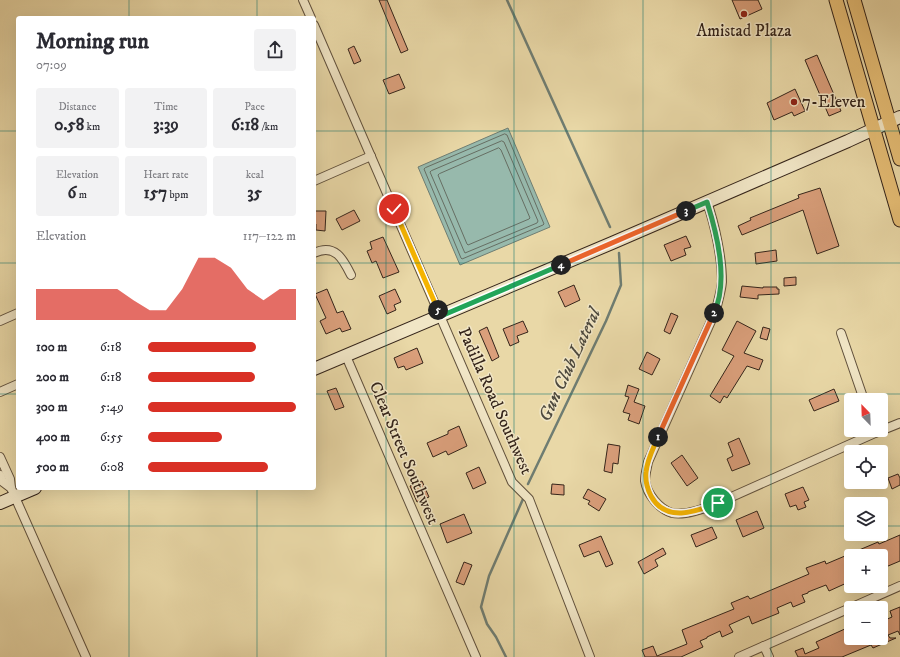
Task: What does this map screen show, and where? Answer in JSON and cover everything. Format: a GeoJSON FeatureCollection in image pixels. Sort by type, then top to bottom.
{"type":"FeatureCollection","features":[{"type":"Feature","properties":{"kind":"main road"},"geometry":{"type":"LineString","coordinates":[[836,0],[900,220]]}},
{"type":"Feature","properties":{"kind":"main road"},"geometry":{"type":"LineString","coordinates":[[854,0],[894,120],[900,158]]}},
{"type":"Feature","properties":{"kind":"street"},"geometry":{"type":"LineString","coordinates":[[303,0],[310,16]]}},
{"type":"Feature","properties":{"kind":"street","name":"Padilla Road Southwest"},"geometry":{"type":"LineString","coordinates":[[316,30],[512,482],[529,499],[590,657]]}},
{"type":"Feature","properties":{"kind":"street"},"geometry":{"type":"LineString","coordinates":[[316,369],[707,202],[894,120]]}},
{"type":"Feature","properties":{"kind":"street"},"geometry":{"type":"LineString","coordinates":[[316,180],[371,156]]}},
{"type":"Feature","properties":{"kind":"street"},"geometry":{"type":"LineString","coordinates":[[707,202],[714,224],[721,266],[722,283],[716,310],[648,462],[645,482],[654,501],[672,513],[683,513],[699,510],[718,503],[863,437]]}},
{"type":"Feature","properties":{"kind":"street"},"geometry":{"type":"LineString","coordinates":[[316,252],[332,250],[341,258],[351,275]]}},
{"type":"Feature","properties":{"kind":"street"},"geometry":{"type":"LineString","coordinates":[[0,321],[16,314]]}},
{"type":"Feature","properties":{"kind":"street"},"geometry":{"type":"LineString","coordinates":[[841,333],[862,393]]}},
{"type":"Feature","properties":{"kind":"street","name":"Clear Street Southwest"},"geometry":{"type":"LineString","coordinates":[[346,356],[476,657]]}},
{"type":"Feature","properties":{"kind":"street"},"geometry":{"type":"LineString","coordinates":[[0,392],[16,385]]}},
{"type":"Feature","properties":{"kind":"street"},"geometry":{"type":"LineString","coordinates":[[888,427],[900,423]]}},
{"type":"Feature","properties":{"kind":"street"},"geometry":{"type":"LineString","coordinates":[[0,457],[10,479],[13,492],[86,657]]}},
{"type":"Feature","properties":{"kind":"street"},"geometry":{"type":"LineString","coordinates":[[0,475],[3,482],[13,492]]}},
{"type":"Feature","properties":{"kind":"street"},"geometry":{"type":"LineString","coordinates":[[0,503],[13,492],[24,490]]}},
{"type":"Feature","properties":{"kind":"street"},"geometry":{"type":"LineString","coordinates":[[739,657],[900,586]]}},
{"type":"Feature","properties":{"kind":"street"},"geometry":{"type":"LineString","coordinates":[[764,646],[769,657]]}},
{"type":"Feature","properties":{"kind":"water"},"geometry":{"type":"Polygon","coordinates":[[[508,128],[550,227],[460,265],[418,167],[508,128]]]}},
{"type":"Feature","properties":{"kind":"building"},"geometry":{"type":"Polygon","coordinates":[[[379,0],[387,0],[408,50],[401,53],[379,0]]]}},
{"type":"Feature","properties":{"kind":"building","name":"Amistad Plaza"},"geometry":{"type":"Polygon","coordinates":[[[732,0],[758,0],[762,9],[740,19],[732,0]]]}},
{"type":"Feature","properties":{"kind":"building"},"geometry":{"type":"Polygon","coordinates":[[[354,46],[361,61],[354,64],[348,49],[354,46]]]}},
{"type":"Feature","properties":{"kind":"building"},"geometry":{"type":"Polygon","coordinates":[[[817,55],[841,111],[829,116],[805,60],[817,55]]]}},
{"type":"Feature","properties":{"kind":"building"},"geometry":{"type":"Polygon","coordinates":[[[399,74],[405,88],[389,94],[383,80],[399,74]]]}},
{"type":"Feature","properties":{"kind":"building"},"geometry":{"type":"Polygon","coordinates":[[[795,89],[805,111],[794,116],[792,112],[774,120],[767,103],[795,89]]]}},
{"type":"Feature","properties":{"kind":"building"},"geometry":{"type":"Polygon","coordinates":[[[820,188],[839,246],[817,254],[803,210],[742,235],[738,226],[751,220],[750,218],[799,198],[798,195],[820,188]]]}},
{"type":"Feature","properties":{"kind":"building"},"geometry":{"type":"Polygon","coordinates":[[[354,210],[360,221],[342,230],[336,219],[354,210]]]}},
{"type":"Feature","properties":{"kind":"building"},"geometry":{"type":"Polygon","coordinates":[[[316,211],[326,211],[325,231],[316,230],[316,211]]]}},
{"type":"Feature","properties":{"kind":"building"},"geometry":{"type":"Polygon","coordinates":[[[686,236],[691,247],[684,249],[686,255],[671,261],[664,245],[686,236]]]}},
{"type":"Feature","properties":{"kind":"building"},"geometry":{"type":"Polygon","coordinates":[[[383,237],[399,272],[383,278],[376,261],[372,263],[367,251],[372,249],[370,242],[383,237]]]}},
{"type":"Feature","properties":{"kind":"building"},"geometry":{"type":"Polygon","coordinates":[[[776,250],[777,261],[756,264],[755,253],[776,250]]]}},
{"type":"Feature","properties":{"kind":"building"},"geometry":{"type":"Polygon","coordinates":[[[796,277],[796,285],[784,286],[784,278],[796,277]]]}},
{"type":"Feature","properties":{"kind":"building"},"geometry":{"type":"Polygon","coordinates":[[[574,285],[580,300],[565,307],[558,292],[574,285]]]}},
{"type":"Feature","properties":{"kind":"building"},"geometry":{"type":"Polygon","coordinates":[[[742,286],[763,288],[777,287],[777,289],[779,289],[779,294],[758,295],[758,299],[740,297],[742,286]]]}},
{"type":"Feature","properties":{"kind":"building"},"geometry":{"type":"Polygon","coordinates":[[[327,289],[337,313],[343,311],[351,329],[342,332],[340,328],[326,334],[320,321],[326,318],[316,294],[327,289]]]}},
{"type":"Feature","properties":{"kind":"building"},"geometry":{"type":"Polygon","coordinates":[[[395,289],[401,302],[394,305],[396,310],[387,314],[379,296],[395,289]]]}},
{"type":"Feature","properties":{"kind":"building"},"geometry":{"type":"Polygon","coordinates":[[[671,313],[678,316],[670,334],[664,331],[671,313]]]}},
{"type":"Feature","properties":{"kind":"building"},"geometry":{"type":"Polygon","coordinates":[[[523,321],[528,332],[517,336],[519,342],[510,346],[503,329],[523,321]]]}},
{"type":"Feature","properties":{"kind":"building"},"geometry":{"type":"Polygon","coordinates":[[[737,321],[756,331],[744,353],[763,360],[759,370],[747,366],[727,398],[724,396],[720,403],[710,396],[734,356],[722,350],[737,321]]]}},
{"type":"Feature","properties":{"kind":"building"},"geometry":{"type":"Polygon","coordinates":[[[487,327],[499,357],[492,361],[479,331],[487,327]]]}},
{"type":"Feature","properties":{"kind":"building"},"geometry":{"type":"Polygon","coordinates":[[[763,327],[770,329],[767,340],[760,338],[763,327]]]}},
{"type":"Feature","properties":{"kind":"building"},"geometry":{"type":"Polygon","coordinates":[[[417,348],[423,363],[406,370],[404,366],[398,368],[394,358],[417,348]]]}},
{"type":"Feature","properties":{"kind":"building"},"geometry":{"type":"Polygon","coordinates":[[[647,352],[660,359],[652,375],[639,369],[647,352]]]}},
{"type":"Feature","properties":{"kind":"building"},"geometry":{"type":"Polygon","coordinates":[[[628,385],[639,389],[634,402],[645,406],[639,424],[628,420],[630,414],[623,412],[629,397],[625,396],[628,385]]]}},
{"type":"Feature","properties":{"kind":"building"},"geometry":{"type":"Polygon","coordinates":[[[336,388],[344,407],[335,410],[327,391],[336,388]]]}},
{"type":"Feature","properties":{"kind":"building"},"geometry":{"type":"Polygon","coordinates":[[[834,389],[839,401],[814,411],[809,400],[834,389]]]}},
{"type":"Feature","properties":{"kind":"building"},"geometry":{"type":"Polygon","coordinates":[[[459,426],[467,446],[448,455],[446,451],[433,457],[427,443],[448,434],[448,431],[459,426]]]}},
{"type":"Feature","properties":{"kind":"building"},"geometry":{"type":"Polygon","coordinates":[[[739,438],[750,464],[732,471],[727,459],[733,456],[728,443],[739,438]]]}},
{"type":"Feature","properties":{"kind":"building"},"geometry":{"type":"Polygon","coordinates":[[[608,444],[620,446],[618,464],[613,463],[612,473],[604,471],[608,444]]]}},
{"type":"Feature","properties":{"kind":"building"},"geometry":{"type":"Polygon","coordinates":[[[682,455],[698,478],[687,486],[671,463],[682,455]]]}},
{"type":"Feature","properties":{"kind":"building"},"geometry":{"type":"Polygon","coordinates":[[[479,467],[486,483],[473,489],[466,473],[479,467]]]}},
{"type":"Feature","properties":{"kind":"building"},"geometry":{"type":"Polygon","coordinates":[[[898,474],[900,478],[900,485],[892,489],[888,478],[898,474]]]}},
{"type":"Feature","properties":{"kind":"building"},"geometry":{"type":"Polygon","coordinates":[[[422,481],[429,497],[417,502],[410,486],[422,481]]]}},
{"type":"Feature","properties":{"kind":"building"},"geometry":{"type":"Polygon","coordinates":[[[552,484],[564,485],[564,495],[551,494],[552,484]]]}},
{"type":"Feature","properties":{"kind":"building"},"geometry":{"type":"Polygon","coordinates":[[[803,487],[809,500],[804,502],[806,507],[798,510],[796,505],[790,507],[785,494],[803,487]]]}},
{"type":"Feature","properties":{"kind":"building"},"geometry":{"type":"Polygon","coordinates":[[[588,489],[606,499],[599,511],[588,504],[590,501],[583,498],[588,489]]]}},
{"type":"Feature","properties":{"kind":"building"},"geometry":{"type":"Polygon","coordinates":[[[757,511],[764,528],[743,537],[736,520],[757,511]]]}},
{"type":"Feature","properties":{"kind":"building"},"geometry":{"type":"Polygon","coordinates":[[[464,514],[472,533],[447,543],[440,524],[464,514]]]}},
{"type":"Feature","properties":{"kind":"building"},"geometry":{"type":"Polygon","coordinates":[[[712,527],[717,538],[696,547],[691,535],[712,527]]]}},
{"type":"Feature","properties":{"kind":"building"},"geometry":{"type":"Polygon","coordinates":[[[900,535],[900,561],[888,566],[888,549],[861,549],[878,542],[879,544],[900,535]]]}},
{"type":"Feature","properties":{"kind":"building"},"geometry":{"type":"Polygon","coordinates":[[[601,536],[613,564],[606,567],[599,551],[584,557],[579,545],[601,536]]]}},
{"type":"Feature","properties":{"kind":"building"},"geometry":{"type":"Polygon","coordinates":[[[663,548],[666,554],[655,560],[658,566],[644,574],[638,562],[663,548]]]}},
{"type":"Feature","properties":{"kind":"building"},"geometry":{"type":"Polygon","coordinates":[[[844,556],[844,584],[829,591],[826,585],[808,592],[802,595],[805,602],[793,607],[791,602],[777,608],[779,613],[752,624],[749,616],[729,625],[733,632],[722,637],[720,631],[707,637],[700,641],[703,647],[681,657],[645,657],[642,650],[653,646],[657,656],[687,644],[682,630],[734,609],[731,603],[748,596],[750,599],[809,574],[806,568],[825,561],[826,564],[844,556]]]}},
{"type":"Feature","properties":{"kind":"building"},"geometry":{"type":"Polygon","coordinates":[[[464,562],[472,565],[464,585],[456,582],[464,562]]]}},
{"type":"Feature","properties":{"kind":"building"},"geometry":{"type":"Polygon","coordinates":[[[900,607],[900,635],[898,631],[888,635],[888,619],[892,617],[890,611],[900,607]]]}},
{"type":"Feature","properties":{"kind":"building"},"geometry":{"type":"Polygon","coordinates":[[[844,629],[844,645],[871,645],[842,657],[798,657],[795,651],[803,648],[805,654],[819,648],[816,642],[844,629]]]}},
{"type":"Feature","properties":{"kind":"building"},"geometry":{"type":"Polygon","coordinates":[[[888,635],[890,638],[896,638],[888,641],[888,635]]]}},
{"type":"Feature","properties":{"kind":"building"},"geometry":{"type":"Polygon","coordinates":[[[871,645],[880,645],[873,648],[871,645]]]}},
{"type":"Feature","properties":{"kind":"waterway","name":"Gun Club Lateral"},"geometry":{"type":"LineString","coordinates":[[507,0],[610,227]]}},
{"type":"Feature","properties":{"kind":"waterway","name":"Gun Club Lateral"},"geometry":{"type":"LineString","coordinates":[[528,484],[606,321],[621,285],[619,253]]}},
{"type":"Feature","properties":{"kind":"waterway","name":"Gun Club Lateral"},"geometry":{"type":"LineString","coordinates":[[506,657],[496,637],[487,624],[481,607],[489,576],[523,499]]}},
{"type":"Feature","properties":{"kind":"place","name":"Amistad Plaza"},"geometry":{"type":"Point","coordinates":[744,14]}},
{"type":"Feature","properties":{"kind":"place","name":"7-Eleven"},"geometry":{"type":"Point","coordinates":[794,102]}},
{"type":"Feature","properties":{"kind":"route"},"geometry":{"type":"LineString","coordinates":[[394,209],[441,316],[707,202],[714,224],[721,266],[722,283],[719,297],[716,310],[648,462],[645,482],[654,501],[672,513],[683,513],[699,510],[718,503]]}}]}
